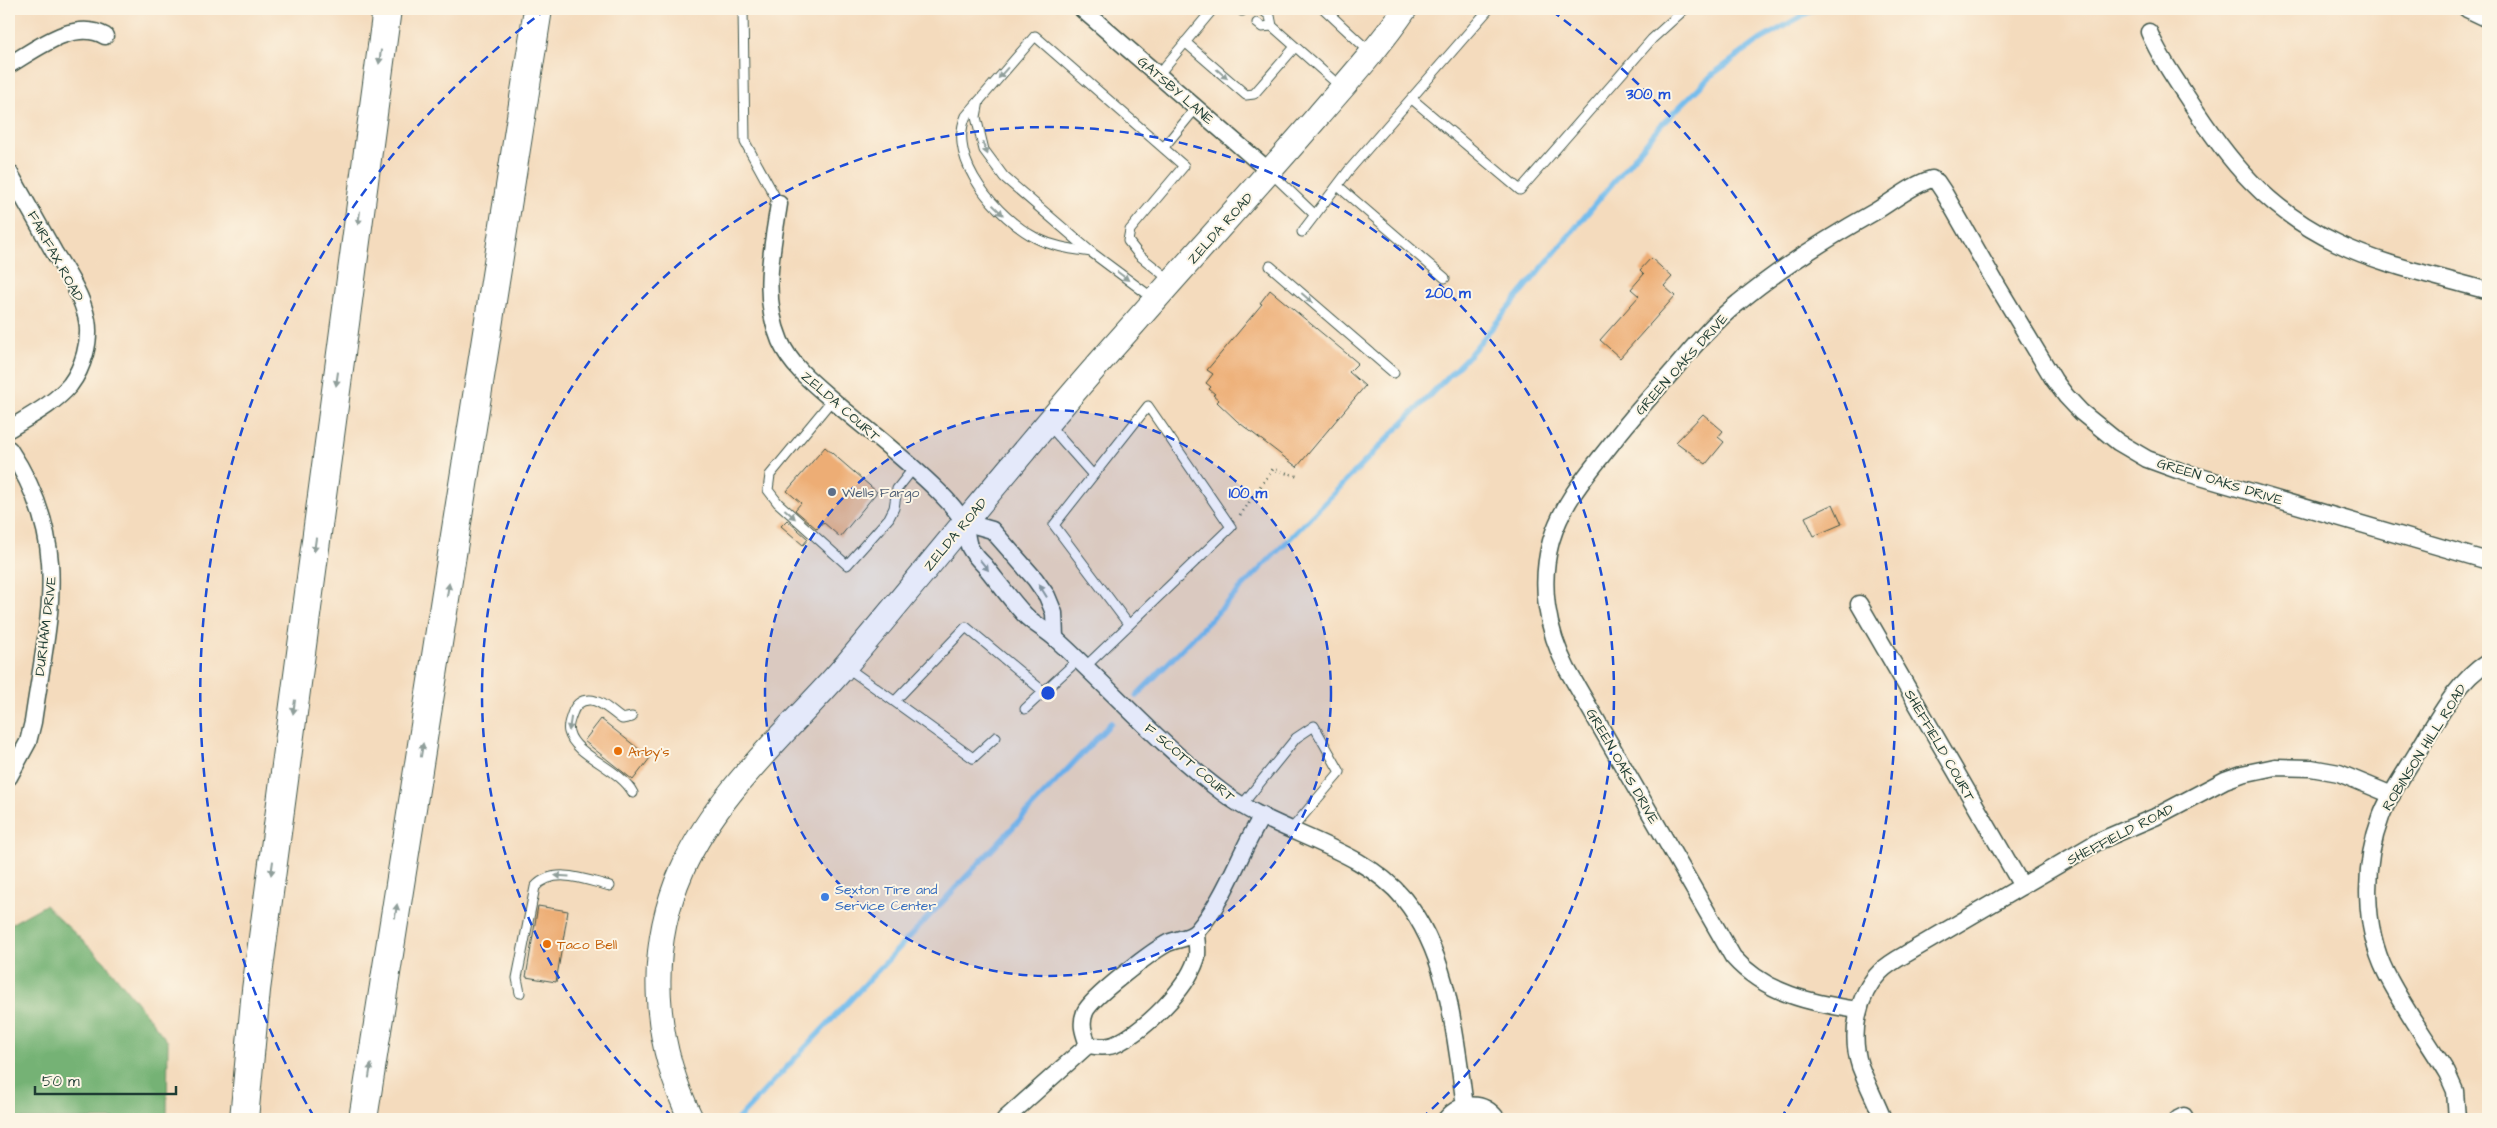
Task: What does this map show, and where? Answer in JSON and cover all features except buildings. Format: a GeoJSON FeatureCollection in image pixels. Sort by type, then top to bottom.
{"type":"FeatureCollection","features":[{"type":"Feature","properties":{"kind":"highway"},"geometry":{"type":"LineString","coordinates":[[244,1119],[256,990],[387,9]]}},
{"type":"Feature","properties":{"kind":"highway"},"geometry":{"type":"LineString","coordinates":[[363,1119],[538,9]]}},
{"type":"Feature","properties":{"kind":"highway"},"geometry":{"type":"LineString","coordinates":[[256,990],[256,1119]]}},
{"type":"Feature","properties":{"kind":"main road","name":"ZELDA ROAD"},"geometry":{"type":"LineString","coordinates":[[691,1119],[676,1086],[668,1061],[660,1021],[659,954],[664,928],[682,871],[706,826],[724,800],[845,666],[1048,424],[1342,88],[1405,9]]}},
{"type":"Feature","properties":{"kind":"street","name":"GATSBY LANE"},"geometry":{"type":"LineString","coordinates":[[1082,9],[1270,172]]}},
{"type":"Feature","properties":{"kind":"street"},"geometry":{"type":"LineString","coordinates":[[2467,9],[2488,19]]}},
{"type":"Feature","properties":{"kind":"street"},"geometry":{"type":"LineString","coordinates":[[9,65],[68,33],[92,30],[105,36]]}},
{"type":"Feature","properties":{"kind":"street"},"geometry":{"type":"LineString","coordinates":[[2149,32],[2158,52],[2218,145],[2244,176],[2272,202],[2313,230],[2338,243],[2377,258],[2488,291]]}},
{"type":"Feature","properties":{"kind":"street","name":"FAIRFAX ROAD"},"geometry":{"type":"LineString","coordinates":[[9,172],[79,297],[87,321],[88,336],[85,354],[78,372],[70,385],[50,404],[9,429]]}},
{"type":"Feature","properties":{"kind":"street","name":"GREEN OAKS DRIVE"},"geometry":{"type":"LineString","coordinates":[[1858,1010],[1831,1006],[1774,990],[1754,977],[1733,956],[1567,669],[1553,636],[1546,606],[1545,580],[1551,541],[1563,510],[1578,485],[1622,429],[1707,332],[1737,303],[1784,268],[1838,233],[1932,179],[1937,182],[1943,191],[2054,380],[2081,412],[2118,442],[2148,459],[2180,471],[2488,561]]}},
{"type":"Feature","properties":{"kind":"street","name":"ZELDA COURT"},"geometry":{"type":"LineString","coordinates":[[778,204],[768,288],[774,325],[786,352],[801,373],[939,491],[964,522]]}},
{"type":"Feature","properties":{"kind":"street","name":"DURHAM DRIVE"},"geometry":{"type":"LineString","coordinates":[[9,449],[40,508],[46,526],[50,546],[52,584],[33,722],[28,742],[9,777]]}},
{"type":"Feature","properties":{"kind":"street"},"geometry":{"type":"LineString","coordinates":[[964,522],[992,530],[1035,579],[1047,596],[1054,613],[1055,638]]}},
{"type":"Feature","properties":{"kind":"street","name":"F SCOTT COURT"},"geometry":{"type":"LineString","coordinates":[[964,522],[969,547],[1026,616],[1055,638],[1122,704],[1224,794],[1290,831],[1335,849],[1370,868],[1385,880],[1412,910],[1426,936],[1440,971],[1453,1022],[1465,1106]]}},
{"type":"Feature","properties":{"kind":"street","name":"SHEFFIELD COURT"},"geometry":{"type":"LineString","coordinates":[[1859,604],[2022,886]]}},
{"type":"Feature","properties":{"kind":"street","name":"ROBINSON HILL ROAD"},"geometry":{"type":"LineString","coordinates":[[2457,1119],[2455,1091],[2451,1082],[2386,973],[2378,952],[2370,915],[2370,860],[2381,815],[2392,795],[2462,684],[2488,662]]}},
{"type":"Feature","properties":{"kind":"street","name":"SHEFFIELD ROAD"},"geometry":{"type":"LineString","coordinates":[[1858,1010],[1873,981],[1888,965],[2099,841],[2155,817],[2225,780],[2242,774],[2275,767],[2311,768],[2339,774],[2392,795]]}},
{"type":"Feature","properties":{"kind":"street"},"geometry":{"type":"LineString","coordinates":[[1088,1045],[1099,1047],[1117,1044],[1149,1021],[1180,989],[1197,959],[1196,933],[1222,892],[1248,838],[1262,816]]}},
{"type":"Feature","properties":{"kind":"street"},"geometry":{"type":"LineString","coordinates":[[1088,1045],[1082,1029],[1085,1012],[1094,999],[1166,943],[1196,933]]}},
{"type":"Feature","properties":{"kind":"street"},"geometry":{"type":"LineString","coordinates":[[1858,1010],[1855,1036],[1859,1058],[1883,1119]]}},
{"type":"Feature","properties":{"kind":"street"},"geometry":{"type":"LineString","coordinates":[[1006,1119],[1088,1045]]}},
{"type":"Feature","properties":{"kind":"street"},"geometry":{"type":"LineString","coordinates":[[1446,1119],[1452,1112],[1465,1106],[1480,1106],[1489,1110],[1497,1119]]}},
{"type":"Feature","properties":{"kind":"lane"},"geometry":{"type":"LineString","coordinates":[[743,9],[745,142],[778,204]]}},
{"type":"Feature","properties":{"kind":"lane"},"geometry":{"type":"LineString","coordinates":[[1158,75],[1213,9]]}},
{"type":"Feature","properties":{"kind":"lane"},"geometry":{"type":"LineString","coordinates":[[1262,9],[1270,16],[1272,26],[1342,88]]}},
{"type":"Feature","properties":{"kind":"lane"},"geometry":{"type":"LineString","coordinates":[[1324,9],[1371,53]]}},
{"type":"Feature","properties":{"kind":"lane"},"geometry":{"type":"LineString","coordinates":[[1302,232],[1338,186],[1489,9]]}},
{"type":"Feature","properties":{"kind":"lane"},"geometry":{"type":"LineString","coordinates":[[1412,99],[1520,190],[1652,39],[1685,9]]}},
{"type":"Feature","properties":{"kind":"lane"},"geometry":{"type":"LineString","coordinates":[[1257,23],[1262,27],[1272,26]]}},
{"type":"Feature","properties":{"kind":"lane"},"geometry":{"type":"LineString","coordinates":[[1091,252],[1054,246],[1034,237],[993,205],[971,171],[960,140],[962,125],[966,116],[1035,36],[1184,166],[1130,230],[1128,241],[1130,246],[1172,282]]}},
{"type":"Feature","properties":{"kind":"lane"},"geometry":{"type":"LineString","coordinates":[[1185,42],[1246,95],[1254,94],[1295,47]]}},
{"type":"Feature","properties":{"kind":"lane"},"geometry":{"type":"LineString","coordinates":[[979,101],[976,117],[980,135],[992,163],[1004,177],[1091,252],[1155,300]]}},
{"type":"Feature","properties":{"kind":"lane"},"geometry":{"type":"LineString","coordinates":[[1164,148],[1196,108]]}},
{"type":"Feature","properties":{"kind":"lane"},"geometry":{"type":"LineString","coordinates":[[1270,172],[1315,215]]}},
{"type":"Feature","properties":{"kind":"lane"},"geometry":{"type":"LineString","coordinates":[[1338,186],[1444,278]]}},
{"type":"Feature","properties":{"kind":"lane"},"geometry":{"type":"LineString","coordinates":[[1270,266],[1394,373]]}},
{"type":"Feature","properties":{"kind":"lane"},"geometry":{"type":"LineString","coordinates":[[832,400],[770,475],[768,490],[772,496],[847,565],[888,518],[894,508],[897,489],[912,469]]}},
{"type":"Feature","properties":{"kind":"lane"},"geometry":{"type":"LineString","coordinates":[[1025,709],[1129,625],[1232,527],[1148,406],[1054,525],[1129,625]]}},
{"type":"Feature","properties":{"kind":"lane"},"geometry":{"type":"LineString","coordinates":[[1048,424],[1094,475]]}},
{"type":"Feature","properties":{"kind":"lane"},"geometry":{"type":"LineString","coordinates":[[895,701],[966,627],[1044,692]]}},
{"type":"Feature","properties":{"kind":"lane"},"geometry":{"type":"LineString","coordinates":[[845,666],[973,758],[996,737]]}},
{"type":"Feature","properties":{"kind":"lane"},"geometry":{"type":"LineString","coordinates":[[632,717],[622,719],[595,700],[587,700],[579,703],[568,726],[569,734],[575,744],[627,782],[632,793]]}},
{"type":"Feature","properties":{"kind":"lane"},"geometry":{"type":"LineString","coordinates":[[1242,805],[1296,738],[1314,726],[1340,772],[1290,831]]}},
{"type":"Feature","properties":{"kind":"lane"},"geometry":{"type":"LineString","coordinates":[[520,993],[517,978],[535,886],[548,876],[563,875],[610,886]]}},
{"type":"Feature","properties":{"kind":"path"},"geometry":{"type":"LineString","coordinates":[[1232,527],[1273,469],[1299,477]]}},
{"type":"Feature","properties":{"kind":"green space"},"geometry":{"type":"Polygon","coordinates":[[[45,905],[104,961],[168,1042],[167,1119],[9,1119],[9,925],[45,905]]]}},
{"type":"Feature","properties":{"kind":"waterway"},"geometry":{"type":"LineString","coordinates":[[1136,696],[1471,353],[1661,125],[1713,74],[1760,40],[1814,9]]}},
{"type":"Feature","properties":{"kind":"waterway"},"geometry":{"type":"LineString","coordinates":[[738,1119],[1111,723]]}},
{"type":"Feature","properties":{"kind":"place","name":"Wells Fargo"},"geometry":{"type":"Point","coordinates":[832,492]}},
{"type":"Feature","properties":{"kind":"place","name":"Arby's"},"geometry":{"type":"Point","coordinates":[618,751]}},
{"type":"Feature","properties":{"kind":"place","name":"Sexton Tire and Service Center"},"geometry":{"type":"Point","coordinates":[825,897]}},
{"type":"Feature","properties":{"kind":"place","name":"Taco Bell"},"geometry":{"type":"Point","coordinates":[547,944]}}]}
